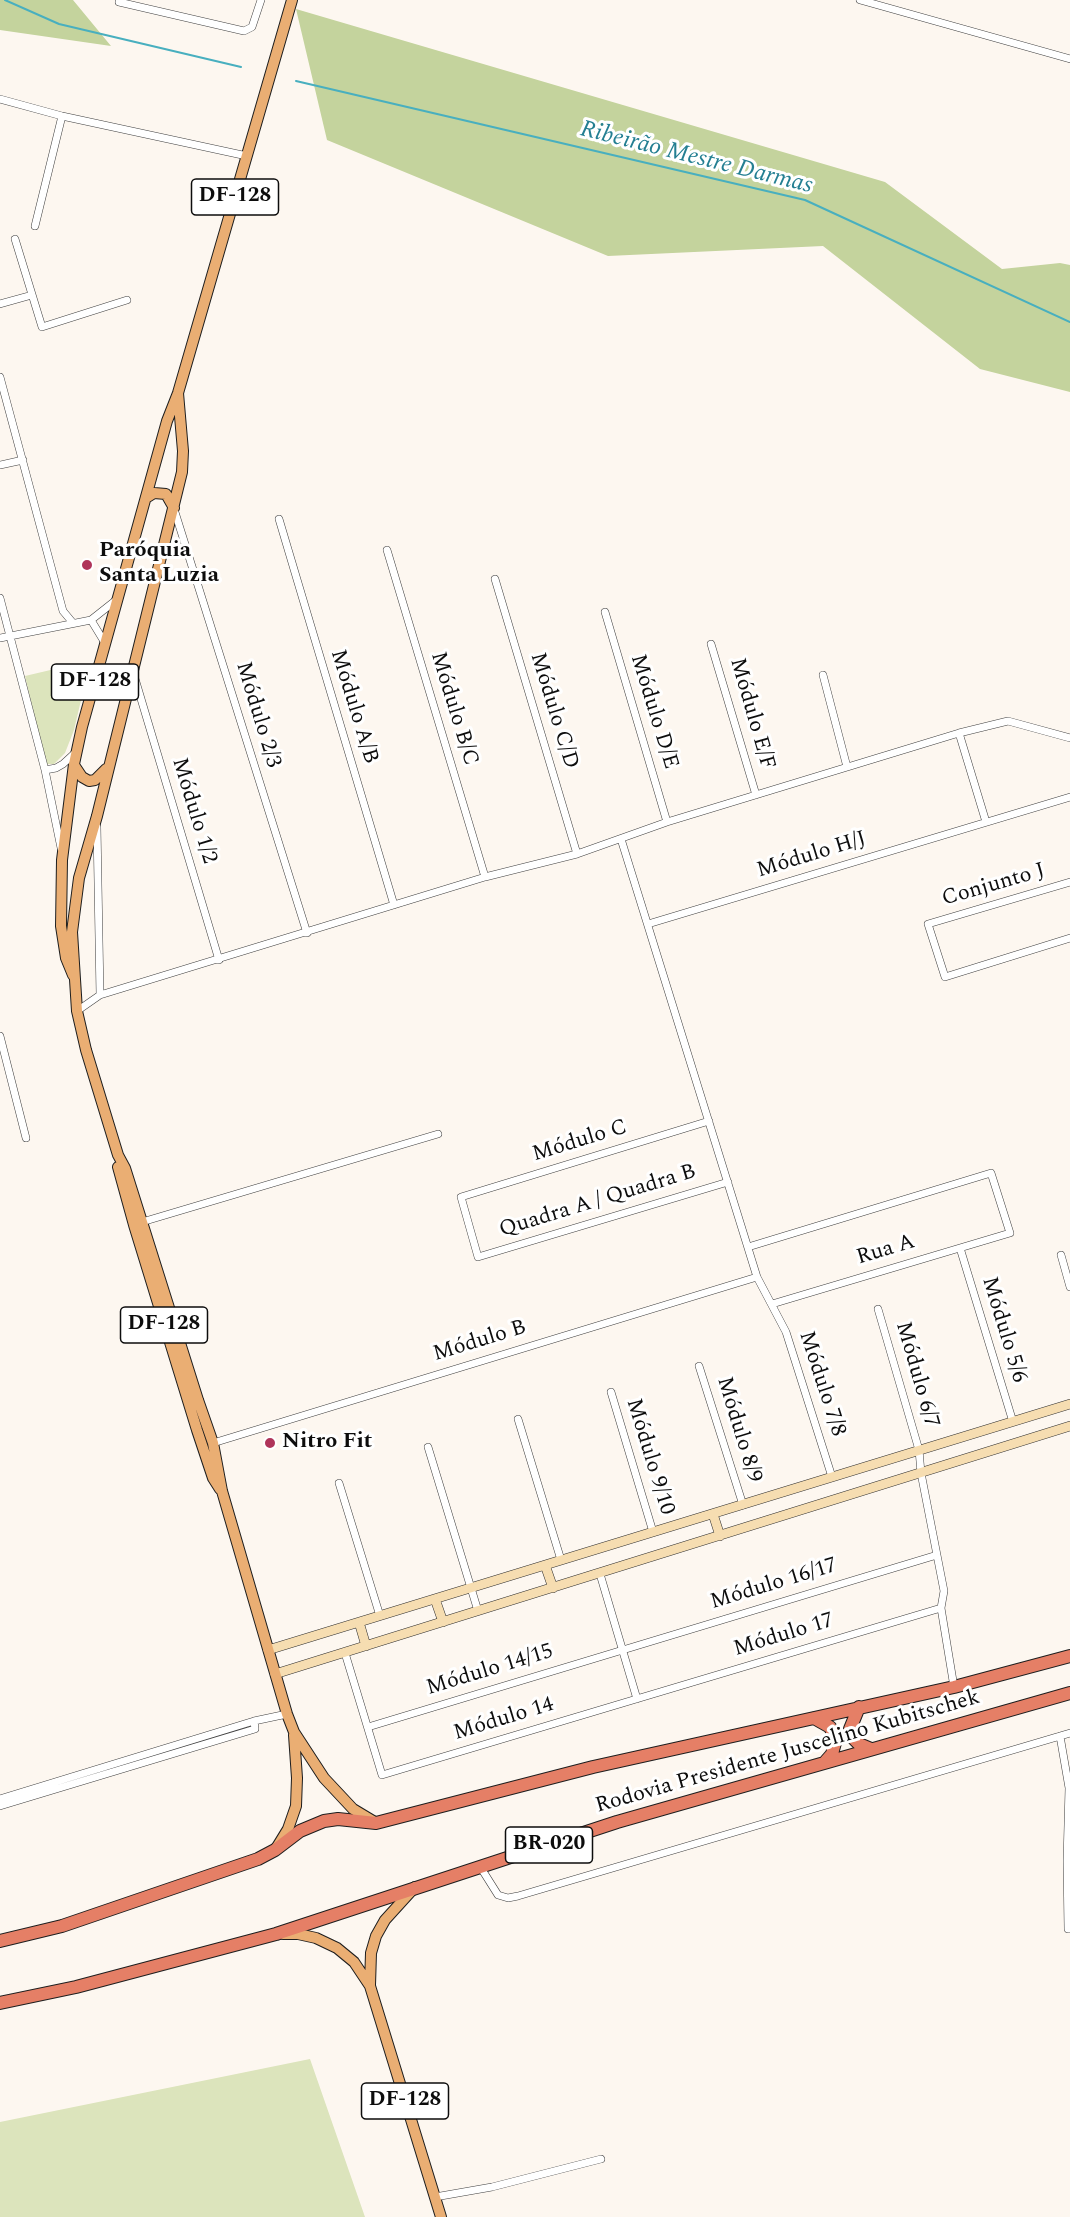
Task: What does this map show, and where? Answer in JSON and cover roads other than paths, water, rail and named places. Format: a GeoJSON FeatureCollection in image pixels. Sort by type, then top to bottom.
{"type":"FeatureCollection","features":[{"type":"Feature","properties":{"kind":"highway","name":"Rodovia Presidente Juscelino Kubitschek"},"geometry":{"type":"LineString","coordinates":[[0,1941],[62,1926],[258,1859],[275,1850],[300,1831],[324,1821],[338,1819],[376,1823],[593,1767],[954,1687],[1070,1656]]}},
{"type":"Feature","properties":{"kind":"highway","name":"Rodovia Presidente Juscelino Kubitschek"},"geometry":{"type":"LineString","coordinates":[[0,2003],[76,1987],[276,1934],[617,1822],[1070,1693]]}},
{"type":"Feature","properties":{"kind":"highway"},"geometry":{"type":"LineString","coordinates":[[859,1707],[850,1730],[853,1738],[859,1744],[871,1749]]}},
{"type":"Feature","properties":{"kind":"highway"},"geometry":{"type":"LineString","coordinates":[[814,1718],[830,1727],[836,1739],[832,1754],[825,1761]]}},
{"type":"Feature","properties":{"kind":"main road","name":"DF-128"},"geometry":{"type":"LineString","coordinates":[[74,978],[66,958],[61,926],[62,856],[74,764],[167,421],[178,393],[292,0]]}},
{"type":"Feature","properties":{"kind":"main road","name":"DF-128"},"geometry":{"type":"LineString","coordinates":[[178,393],[183,464],[97,816],[79,878],[72,933],[77,1011],[86,1050],[118,1155],[125,1168],[213,1443],[222,1491],[287,1714],[294,1732],[324,1778],[352,1809],[376,1823]]}},
{"type":"Feature","properties":{"kind":"main road"},"geometry":{"type":"LineString","coordinates":[[146,498],[154,493],[166,494],[174,508]]}},
{"type":"Feature","properties":{"kind":"main road"},"geometry":{"type":"LineString","coordinates":[[74,764],[82,777],[89,781],[102,776],[108,768]]}},
{"type":"Feature","properties":{"kind":"main road","name":"DF-128"},"geometry":{"type":"LineString","coordinates":[[118,1155],[118,1169],[196,1430],[213,1478],[222,1491]]}},
{"type":"Feature","properties":{"kind":"main road"},"geometry":{"type":"LineString","coordinates":[[155,1295],[159,1277]]}},
{"type":"Feature","properties":{"kind":"main road"},"geometry":{"type":"LineString","coordinates":[[186,1396],[198,1400]]}},
{"type":"Feature","properties":{"kind":"main road"},"geometry":{"type":"LineString","coordinates":[[196,1430],[213,1443],[209,1466]]}},
{"type":"Feature","properties":{"kind":"main road","name":"DF-128"},"geometry":{"type":"LineString","coordinates":[[275,1850],[288,1829],[296,1806],[294,1732]]}},
{"type":"Feature","properties":{"kind":"main road","name":"DF-128"},"geometry":{"type":"LineString","coordinates":[[370,1986],[371,1953],[376,1936],[385,1920],[415,1887]]}},
{"type":"Feature","properties":{"kind":"main road","name":"DF-128"},"geometry":{"type":"LineString","coordinates":[[276,1934],[298,1934],[316,1938],[337,1948],[354,1962],[370,1986],[441,2217]]}},
{"type":"Feature","properties":{"kind":"street"},"geometry":{"type":"LineString","coordinates":[[119,2],[244,31],[252,27],[261,0]]}},
{"type":"Feature","properties":{"kind":"street"},"geometry":{"type":"LineString","coordinates":[[860,0],[1070,59]]}},
{"type":"Feature","properties":{"kind":"street"},"geometry":{"type":"LineString","coordinates":[[0,99],[62,116],[247,156]]}},
{"type":"Feature","properties":{"kind":"street"},"geometry":{"type":"LineString","coordinates":[[35,226],[62,116]]}},
{"type":"Feature","properties":{"kind":"street"},"geometry":{"type":"LineString","coordinates":[[15,239],[42,327],[127,300]]}},
{"type":"Feature","properties":{"kind":"street"},"geometry":{"type":"LineString","coordinates":[[0,304],[32,295]]}},
{"type":"Feature","properties":{"kind":"street"},"geometry":{"type":"LineString","coordinates":[[0,377],[63,611],[73,623]]}},
{"type":"Feature","properties":{"kind":"street"},"geometry":{"type":"LineString","coordinates":[[0,465],[23,460]]}},
{"type":"Feature","properties":{"kind":"street","name":"Módulo 2/3"},"geometry":{"type":"LineString","coordinates":[[174,508],[307,933]]}},
{"type":"Feature","properties":{"kind":"street","name":"Módulo A/B"},"geometry":{"type":"LineString","coordinates":[[279,519],[394,905]]}},
{"type":"Feature","properties":{"kind":"street","name":"Módulo B/C"},"geometry":{"type":"LineString","coordinates":[[387,550],[485,878]]}},
{"type":"Feature","properties":{"kind":"street","name":"Módulo C/D"},"geometry":{"type":"LineString","coordinates":[[495,579],[577,854]]}},
{"type":"Feature","properties":{"kind":"street"},"geometry":{"type":"LineString","coordinates":[[0,598],[45,770],[62,856]]}},
{"type":"Feature","properties":{"kind":"street"},"geometry":{"type":"LineString","coordinates":[[0,638],[91,620],[118,598]]}},
{"type":"Feature","properties":{"kind":"street","name":"Módulo D/E"},"geometry":{"type":"LineString","coordinates":[[604,612],[667,822]]}},
{"type":"Feature","properties":{"kind":"street"},"geometry":{"type":"LineString","coordinates":[[91,620],[105,644]]}},
{"type":"Feature","properties":{"kind":"street","name":"Módulo E/F"},"geometry":{"type":"LineString","coordinates":[[711,644],[756,795]]}},
{"type":"Feature","properties":{"kind":"street","name":"Módulo 1/2"},"geometry":{"type":"LineString","coordinates":[[133,671],[219,960]]}},
{"type":"Feature","properties":{"kind":"street"},"geometry":{"type":"LineString","coordinates":[[823,675],[847,767]]}},
{"type":"Feature","properties":{"kind":"street"},"geometry":{"type":"LineString","coordinates":[[77,1011],[100,995],[485,878],[577,854],[667,822],[959,733],[1008,721],[1070,738]]}},
{"type":"Feature","properties":{"kind":"street"},"geometry":{"type":"LineString","coordinates":[[959,733],[986,822]]}},
{"type":"Feature","properties":{"kind":"street"},"geometry":{"type":"LineString","coordinates":[[45,770],[63,764],[77,751]]}},
{"type":"Feature","properties":{"kind":"street","name":"Módulo H/J"},"geometry":{"type":"LineString","coordinates":[[648,924],[1070,797]]}},
{"type":"Feature","properties":{"kind":"street"},"geometry":{"type":"LineString","coordinates":[[97,816],[100,995]]}},
{"type":"Feature","properties":{"kind":"street","name":"Módulo 7/8"},"geometry":{"type":"LineString","coordinates":[[621,839],[748,1246],[758,1276],[786,1332],[832,1477]]}},
{"type":"Feature","properties":{"kind":"street","name":"Conjunto J"},"geometry":{"type":"LineString","coordinates":[[1070,882],[928,924],[945,977],[1070,938]]}},
{"type":"Feature","properties":{"kind":"street"},"geometry":{"type":"LineString","coordinates":[[0,1036],[26,1138]]}},
{"type":"Feature","properties":{"kind":"street","name":"Módulo C"},"geometry":{"type":"LineString","coordinates":[[478,1257],[461,1197],[710,1121]]}},
{"type":"Feature","properties":{"kind":"street"},"geometry":{"type":"LineString","coordinates":[[142,1222],[438,1134]]}},
{"type":"Feature","properties":{"kind":"street","name":"Rua A"},"geometry":{"type":"LineString","coordinates":[[748,1246],[991,1173],[1010,1233],[772,1304]]}},
{"type":"Feature","properties":{"kind":"street","name":"Quadra A / Quadra B"},"geometry":{"type":"LineString","coordinates":[[478,1257],[728,1182]]}},
{"type":"Feature","properties":{"kind":"street","name":"Módulo 5/6"},"geometry":{"type":"LineString","coordinates":[[960,1248],[1013,1422]]}},
{"type":"Feature","properties":{"kind":"street"},"geometry":{"type":"LineString","coordinates":[[1061,1255],[1070,1287]]}},
{"type":"Feature","properties":{"kind":"street","name":"Módulo B"},"geometry":{"type":"LineString","coordinates":[[213,1443],[758,1276]]}},
{"type":"Feature","properties":{"kind":"street","name":"Módulo 6/7"},"geometry":{"type":"LineString","coordinates":[[878,1309],[919,1450],[936,1555],[945,1592],[942,1608],[954,1687]]}},
{"type":"Feature","properties":{"kind":"street","name":"Módulo 8/9"},"geometry":{"type":"LineString","coordinates":[[699,1366],[743,1504]]}},
{"type":"Feature","properties":{"kind":"street","name":"Módulo 9/10"},"geometry":{"type":"LineString","coordinates":[[610,1392],[653,1532]]}},
{"type":"Feature","properties":{"kind":"street"},"geometry":{"type":"LineString","coordinates":[[268,1650],[1070,1404]]}},
{"type":"Feature","properties":{"kind":"street"},"geometry":{"type":"LineString","coordinates":[[518,1419],[561,1560]]}},
{"type":"Feature","properties":{"kind":"street"},"geometry":{"type":"LineString","coordinates":[[275,1674],[1070,1426]]}},
{"type":"Feature","properties":{"kind":"street"},"geometry":{"type":"LineString","coordinates":[[428,1447],[478,1611]]}},
{"type":"Feature","properties":{"kind":"street"},"geometry":{"type":"LineString","coordinates":[[339,1483],[380,1616]]}},
{"type":"Feature","properties":{"kind":"street"},"geometry":{"type":"LineString","coordinates":[[713,1514],[720,1536]]}},
{"type":"Feature","properties":{"kind":"street","name":"Módulo 16/17"},"geometry":{"type":"LineString","coordinates":[[622,1649],[936,1555]]}},
{"type":"Feature","properties":{"kind":"street"},"geometry":{"type":"LineString","coordinates":[[545,1565],[553,1588]]}},
{"type":"Feature","properties":{"kind":"street"},"geometry":{"type":"LineString","coordinates":[[600,1574],[637,1699]]}},
{"type":"Feature","properties":{"kind":"street"},"geometry":{"type":"LineString","coordinates":[[435,1599],[443,1622]]}},
{"type":"Feature","properties":{"kind":"street","name":"Módulo 17"},"geometry":{"type":"LineString","coordinates":[[637,1699],[942,1608]]}},
{"type":"Feature","properties":{"kind":"street"},"geometry":{"type":"LineString","coordinates":[[359,1622],[366,1646]]}},
{"type":"Feature","properties":{"kind":"street","name":"Módulo 14/15"},"geometry":{"type":"LineString","coordinates":[[368,1727],[622,1649]]}},
{"type":"Feature","properties":{"kind":"street"},"geometry":{"type":"LineString","coordinates":[[345,1653],[368,1727]]}},
{"type":"Feature","properties":{"kind":"street","name":"Módulo 14"},"geometry":{"type":"LineString","coordinates":[[368,1727],[382,1775],[637,1699]]}},
{"type":"Feature","properties":{"kind":"street"},"geometry":{"type":"LineString","coordinates":[[0,1799],[254,1721],[287,1714]]}},
{"type":"Feature","properties":{"kind":"street"},"geometry":{"type":"LineString","coordinates":[[0,1806],[255,1729],[254,1721]]}},
{"type":"Feature","properties":{"kind":"street"},"geometry":{"type":"LineString","coordinates":[[481,1868],[498,1895],[508,1898],[518,1896],[1070,1732]]}},
{"type":"Feature","properties":{"kind":"street"},"geometry":{"type":"LineString","coordinates":[[1060,1736],[1069,1788],[1069,1928]]}},
{"type":"Feature","properties":{"kind":"street"},"geometry":{"type":"LineString","coordinates":[[435,2197],[492,2187],[601,2159]]}},
{"type":"Feature","properties":{"kind":"waterway","name":"Ribeirão Mestre Darmas"},"geometry":{"type":"LineString","coordinates":[[5,0],[59,24],[241,67]]}},
{"type":"Feature","properties":{"kind":"waterway","name":"Ribeirão Mestre Darmas"},"geometry":{"type":"LineString","coordinates":[[296,81],[805,200],[1070,322]]}},
{"type":"Feature","properties":{"kind":"place","name":"Paróquia Santa Luzia"},"geometry":{"type":"Point","coordinates":[87,565]}},
{"type":"Feature","properties":{"kind":"place","name":"Nitro Fit"},"geometry":{"type":"Point","coordinates":[270,1443]}}]}
